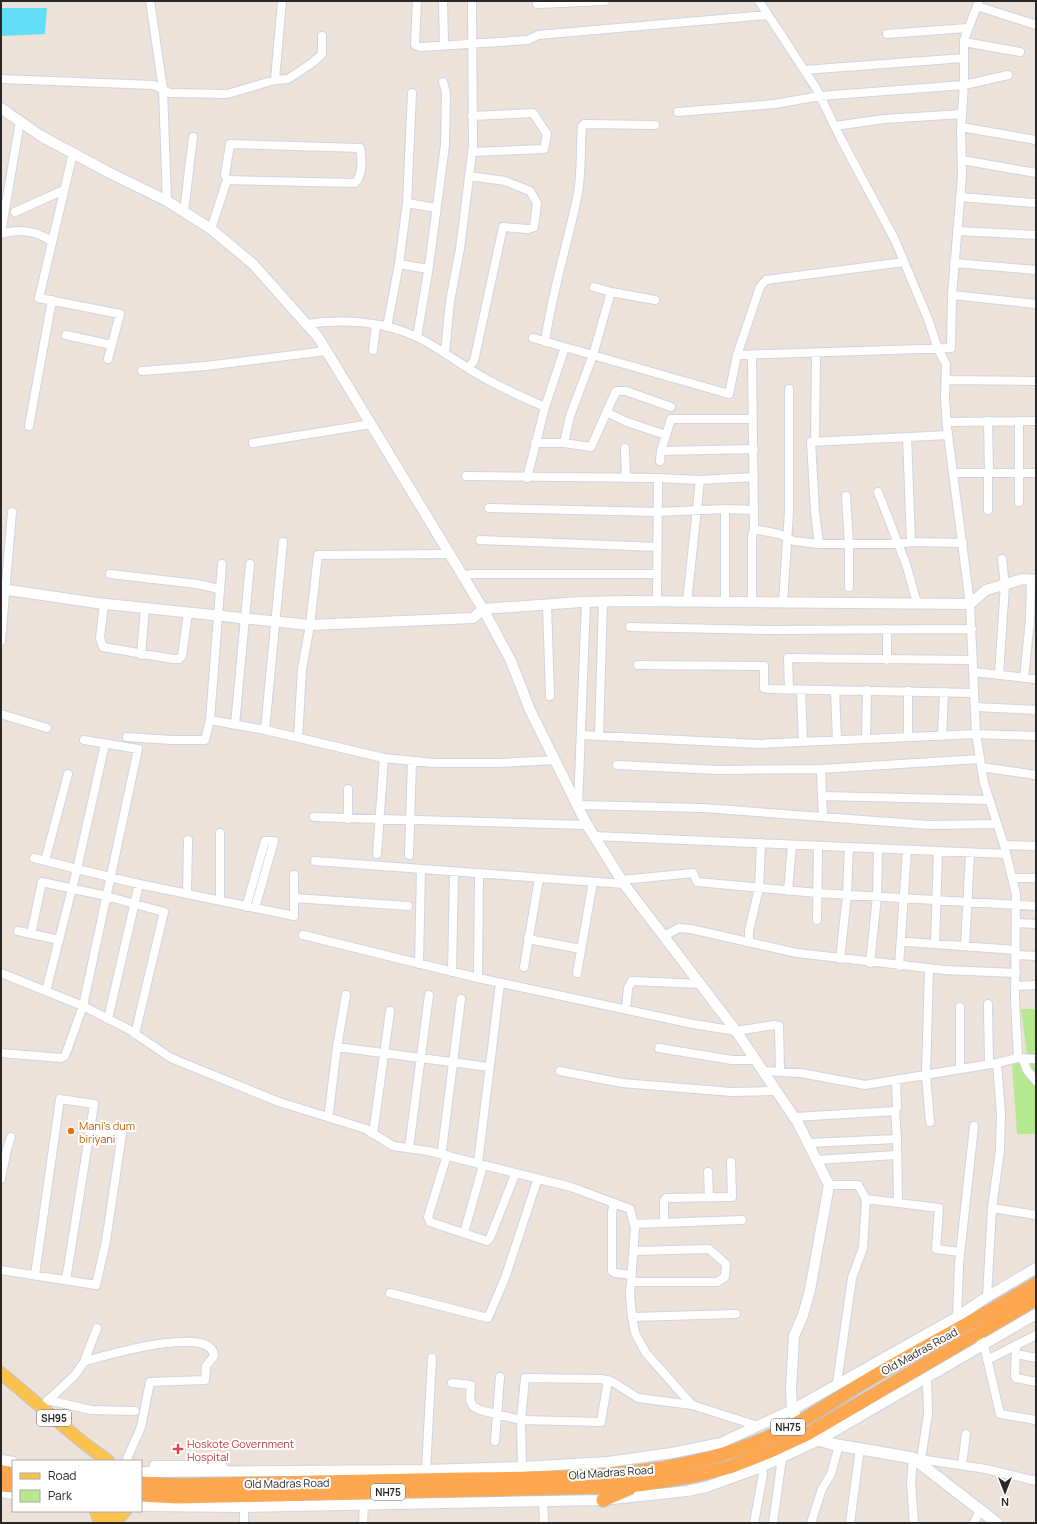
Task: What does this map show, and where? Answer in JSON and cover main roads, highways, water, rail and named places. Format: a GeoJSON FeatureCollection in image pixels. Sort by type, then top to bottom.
{"type":"FeatureCollection","features":[{"type":"Feature","properties":{"kind":"highway","name":"Old Madras Road"},"geometry":{"type":"LineString","coordinates":[[142,1495],[177,1491],[510,1479],[597,1474],[658,1469],[695,1462],[728,1453],[763,1440],[799,1422],[865,1381],[970,1324],[1036,1284]]}},
{"type":"Feature","properties":{"kind":"highway","name":"Old Madras Road"},"geometry":{"type":"LineString","coordinates":[[142,1483],[177,1491],[638,1485],[693,1476],[730,1467],[768,1452],[814,1437],[980,1340],[1036,1300]]}},
{"type":"Feature","properties":{"kind":"highway"},"geometry":{"type":"LineString","coordinates":[[1,1472],[12,1474]]}},
{"type":"Feature","properties":{"kind":"highway"},"geometry":{"type":"LineString","coordinates":[[1,1485],[12,1486]]}},
{"type":"Feature","properties":{"kind":"highway"},"geometry":{"type":"LineString","coordinates":[[603,1500],[638,1485]]}},
{"type":"Feature","properties":{"kind":"main road","name":"SH95"},"geometry":{"type":"LineString","coordinates":[[1,1373],[44,1404],[93,1456]]}},
{"type":"Feature","properties":{"kind":"main road","name":"SH95"},"geometry":{"type":"LineString","coordinates":[[1,1384],[93,1456],[105,1460]]}},
{"type":"Feature","properties":{"kind":"main road"},"geometry":{"type":"LineString","coordinates":[[792,1410],[799,1422]]}},
{"type":"Feature","properties":{"kind":"main road"},"geometry":{"type":"LineString","coordinates":[[814,1437],[839,1445],[917,1458],[997,1523]]}},
{"type":"Feature","properties":{"kind":"main road"},"geometry":{"type":"LineString","coordinates":[[96,1512],[101,1523],[110,1512]]}},
{"type":"Feature","properties":{"kind":"main road"},"geometry":{"type":"LineString","coordinates":[[114,1523],[124,1512]]}},
{"type":"Feature","properties":{"kind":"water"},"geometry":{"type":"Polygon","coordinates":[[[1,8],[47,8],[45,34],[1,36],[1,8]]]}},
{"type":"Feature","properties":{"kind":"place","name":"Mani's dum biriyani"},"geometry":{"type":"Point","coordinates":[71,1131]}},
{"type":"Feature","properties":{"kind":"place","name":"Hoskote Government Hospital"},"geometry":{"type":"Point","coordinates":[178,1449]}}]}
